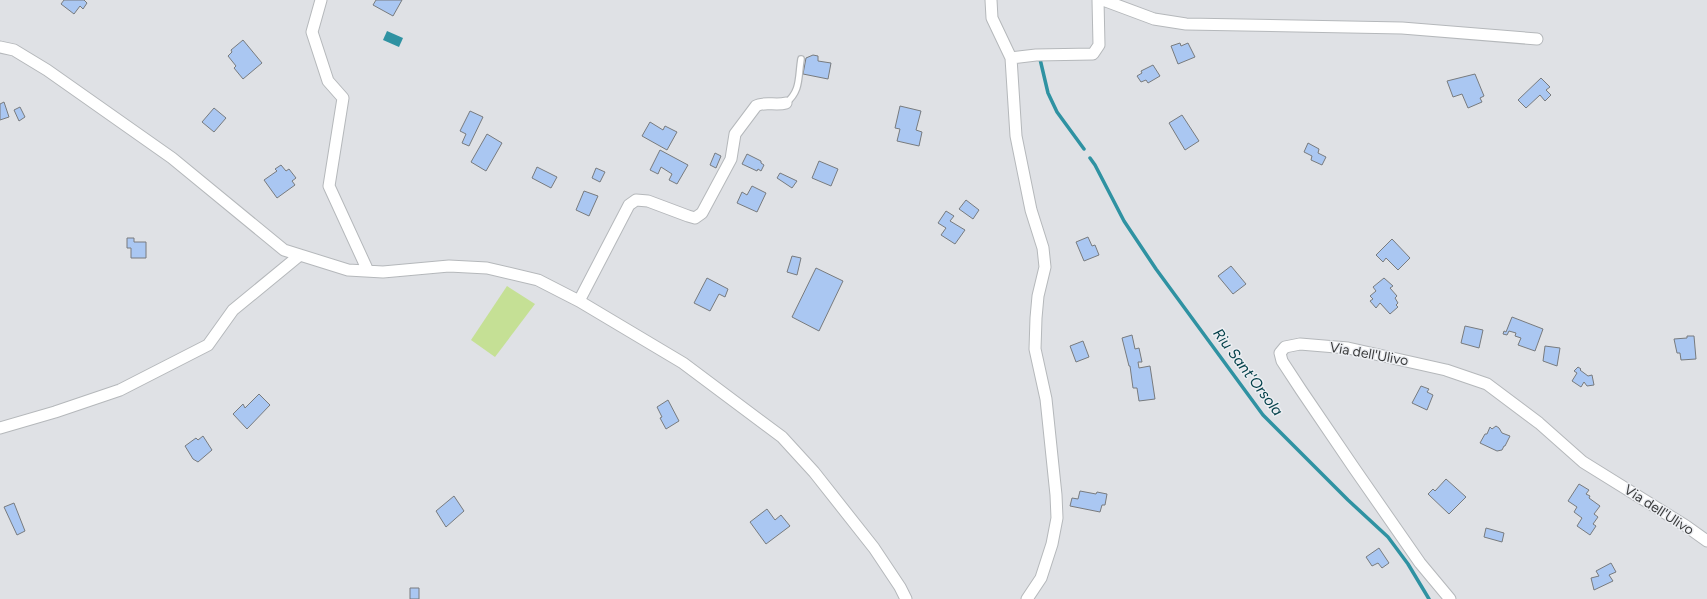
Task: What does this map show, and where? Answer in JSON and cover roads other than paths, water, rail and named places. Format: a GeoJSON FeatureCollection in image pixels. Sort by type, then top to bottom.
{"type":"FeatureCollection","features":[{"type":"Feature","properties":{"kind":"street"},"geometry":{"type":"LineString","coordinates":[[321,0],[312,32],[328,81],[343,98],[329,186],[368,271]]}},
{"type":"Feature","properties":{"kind":"street"},"geometry":{"type":"LineString","coordinates":[[990,0],[992,18],[1011,58],[1016,136],[1031,210],[1043,248],[1045,267],[1038,296],[1035,349],[1046,399],[1057,518],[1052,544],[1041,578],[1027,599]]}},
{"type":"Feature","properties":{"kind":"street"},"geometry":{"type":"LineString","coordinates":[[1011,58],[1036,55],[1093,54],[1099,45],[1098,0]]}},
{"type":"Feature","properties":{"kind":"street"},"geometry":{"type":"LineString","coordinates":[[1103,0],[1154,19],[1186,24],[1402,28],[1537,39]]}},
{"type":"Feature","properties":{"kind":"street"},"geometry":{"type":"LineString","coordinates":[[0,47],[14,50],[47,70],[172,158],[284,250],[348,270],[383,272],[449,266],[487,268],[538,280],[579,301],[683,363],[782,437],[814,472],[874,548],[900,587],[906,599]]}},
{"type":"Feature","properties":{"kind":"street"},"geometry":{"type":"LineString","coordinates":[[579,301],[629,205],[636,200],[648,201],[695,218],[702,213],[730,159],[735,134],[756,106],[760,104],[778,105],[786,103]]}},
{"type":"Feature","properties":{"kind":"street"},"geometry":{"type":"LineString","coordinates":[[0,428],[55,412],[120,390],[208,345],[232,310],[300,255]]}},
{"type":"Feature","properties":{"kind":"street","name":"Via dell'Ulivo"},"geometry":{"type":"LineString","coordinates":[[1450,599],[1420,562],[1282,361],[1280,352],[1285,346],[1300,344],[1348,348],[1446,370],[1487,384],[1538,423],[1583,462],[1686,526],[1707,541]]}},
{"type":"Feature","properties":{"kind":"lane"},"geometry":{"type":"LineString","coordinates":[[786,103],[794,97],[798,88],[801,59]]}},
{"type":"Feature","properties":{"kind":"water"},"geometry":{"type":"Polygon","coordinates":[[[387,31],[403,38],[399,47],[383,40],[387,31]]]}},
{"type":"Feature","properties":{"kind":"waterway","name":"Riu Sant'Orsola"},"geometry":{"type":"LineString","coordinates":[[1040,59],[1048,93],[1057,112],[1084,149]]}},
{"type":"Feature","properties":{"kind":"waterway","name":"Riu Sant'Orsola"},"geometry":{"type":"LineString","coordinates":[[1090,158],[1124,221],[1156,269],[1263,415],[1348,500],[1388,537],[1408,564],[1429,599]]}}]}
